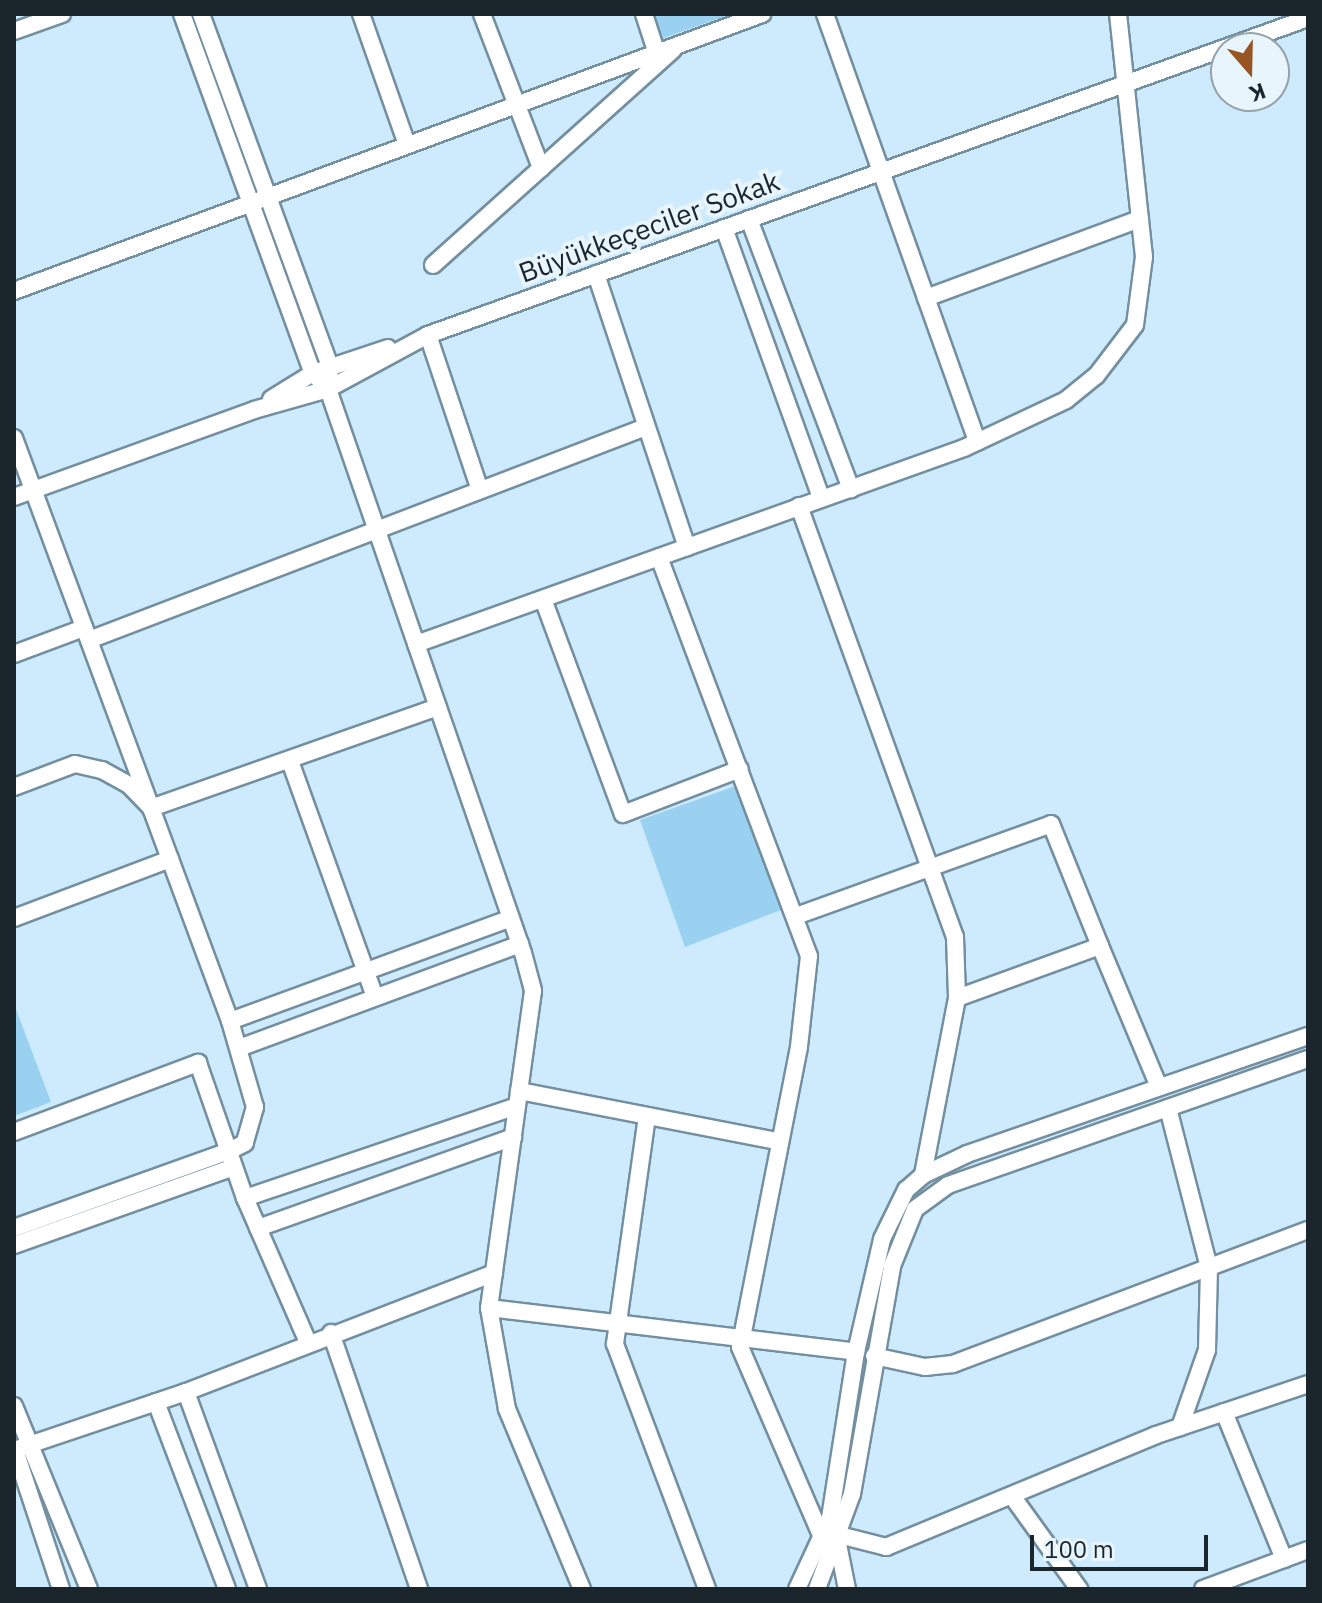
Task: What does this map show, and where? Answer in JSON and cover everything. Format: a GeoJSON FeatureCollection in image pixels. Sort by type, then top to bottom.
{"type":"FeatureCollection","features":[{"type":"Feature","properties":{"kind":"street"},"geometry":{"type":"LineString","coordinates":[[14,31],[62,14]]}},
{"type":"Feature","properties":{"kind":"street"},"geometry":{"type":"LineString","coordinates":[[182,14],[313,373],[328,389],[520,944],[533,991],[489,1308],[507,1409],[582,1589]]}},
{"type":"Feature","properties":{"kind":"street"},"geometry":{"type":"LineString","coordinates":[[201,14],[330,367],[328,389]]}},
{"type":"Feature","properties":{"kind":"street"},"geometry":{"type":"LineString","coordinates":[[361,14],[406,142]]}},
{"type":"Feature","properties":{"kind":"street"},"geometry":{"type":"LineString","coordinates":[[482,14],[541,168]]}},
{"type":"Feature","properties":{"kind":"street"},"geometry":{"type":"LineString","coordinates":[[644,14],[656,52]]}},
{"type":"Feature","properties":{"kind":"street"},"geometry":{"type":"LineString","coordinates":[[14,291],[250,206],[406,142],[762,14]]}},
{"type":"Feature","properties":{"kind":"street"},"geometry":{"type":"LineString","coordinates":[[825,14],[977,442]]}},
{"type":"Feature","properties":{"kind":"street"},"geometry":{"type":"LineString","coordinates":[[416,644],[977,442],[1066,400],[1096,376],[1135,325],[1144,257],[1123,84],[1118,14]]}},
{"type":"Feature","properties":{"kind":"street","name":"Büyükkeçeciler Sokak"},"geometry":{"type":"LineString","coordinates":[[14,497],[254,410],[328,389],[428,335],[1308,18]]}},
{"type":"Feature","properties":{"kind":"street"},"geometry":{"type":"LineString","coordinates":[[433,265],[680,43]]}},
{"type":"Feature","properties":{"kind":"street"},"geometry":{"type":"LineString","coordinates":[[749,219],[851,489]]}},
{"type":"Feature","properties":{"kind":"street"},"geometry":{"type":"LineString","coordinates":[[926,298],[1140,219]]}},
{"type":"Feature","properties":{"kind":"street"},"geometry":{"type":"LineString","coordinates":[[724,228],[821,498]]}},
{"type":"Feature","properties":{"kind":"street"},"geometry":{"type":"LineString","coordinates":[[596,274],[687,547]]}},
{"type":"Feature","properties":{"kind":"street"},"geometry":{"type":"LineString","coordinates":[[254,410],[313,373],[428,335],[480,490]]}},
{"type":"Feature","properties":{"kind":"street"},"geometry":{"type":"LineString","coordinates":[[14,654],[86,634],[377,530],[646,427]]}},
{"type":"Feature","properties":{"kind":"street"},"geometry":{"type":"LineString","coordinates":[[14,438],[230,1021],[255,1107],[245,1143],[232,1159],[14,1245]]}},
{"type":"Feature","properties":{"kind":"street"},"geometry":{"type":"LineString","coordinates":[[799,506],[955,937],[957,998],[923,1175]]}},
{"type":"Feature","properties":{"kind":"street"},"geometry":{"type":"LineString","coordinates":[[659,557],[809,956],[799,1047],[777,1141],[740,1347],[833,1537],[847,1589]]}},
{"type":"Feature","properties":{"kind":"street"},"geometry":{"type":"LineString","coordinates":[[543,599],[623,814],[740,769]]}},
{"type":"Feature","properties":{"kind":"street"},"geometry":{"type":"LineString","coordinates":[[151,808],[438,707]]}},
{"type":"Feature","properties":{"kind":"street"},"geometry":{"type":"LineString","coordinates":[[290,761],[375,997]]}},
{"type":"Feature","properties":{"kind":"street"},"geometry":{"type":"LineString","coordinates":[[14,787],[75,764],[116,778],[151,808]]}},
{"type":"Feature","properties":{"kind":"street"},"geometry":{"type":"LineString","coordinates":[[796,916],[931,869],[1043,822],[1051,824],[1159,1087]]}},
{"type":"Feature","properties":{"kind":"street"},"geometry":{"type":"LineString","coordinates":[[14,918],[170,859]]}},
{"type":"Feature","properties":{"kind":"street"},"geometry":{"type":"LineString","coordinates":[[230,1021],[511,918]]}},
{"type":"Feature","properties":{"kind":"street"},"geometry":{"type":"LineString","coordinates":[[239,1048],[520,944]]}},
{"type":"Feature","properties":{"kind":"street"},"geometry":{"type":"LineString","coordinates":[[957,998],[1100,946]]}},
{"type":"Feature","properties":{"kind":"street"},"geometry":{"type":"LineString","coordinates":[[797,1589],[833,1537],[856,1352],[892,1212],[923,1175],[967,1154],[1308,1036]]}},
{"type":"Feature","properties":{"kind":"street"},"geometry":{"type":"LineString","coordinates":[[817,1589],[833,1537],[852,1494],[874,1356],[904,1228],[930,1195],[1308,1059]]}},
{"type":"Feature","properties":{"kind":"street"},"geometry":{"type":"LineString","coordinates":[[14,1132],[198,1063],[245,1198],[308,1342]]}},
{"type":"Feature","properties":{"kind":"street"},"geometry":{"type":"LineString","coordinates":[[245,1198],[518,1098],[647,1116],[777,1141]]}},
{"type":"Feature","properties":{"kind":"street"},"geometry":{"type":"LineString","coordinates":[[1168,1108],[1209,1268],[1207,1350],[1180,1427]]}},
{"type":"Feature","properties":{"kind":"street"},"geometry":{"type":"LineString","coordinates":[[647,1116],[614,1321],[615,1344],[707,1589]]}},
{"type":"Feature","properties":{"kind":"street"},"geometry":{"type":"LineString","coordinates":[[258,1228],[513,1137]]}},
{"type":"Feature","properties":{"kind":"street"},"geometry":{"type":"LineString","coordinates":[[14,1228],[232,1159]]}},
{"type":"Feature","properties":{"kind":"street"},"geometry":{"type":"LineString","coordinates":[[874,1356],[925,1367],[953,1364],[1308,1230]]}},
{"type":"Feature","properties":{"kind":"street"},"geometry":{"type":"LineString","coordinates":[[61,1589],[14,1450],[186,1392],[331,1333],[494,1273]]}},
{"type":"Feature","properties":{"kind":"street"},"geometry":{"type":"LineString","coordinates":[[489,1308],[740,1334],[856,1352]]}},
{"type":"Feature","properties":{"kind":"street"},"geometry":{"type":"LineString","coordinates":[[331,1333],[419,1589]]}},
{"type":"Feature","properties":{"kind":"street"},"geometry":{"type":"LineString","coordinates":[[833,1537],[886,1547],[1180,1427],[1308,1384]]}},
{"type":"Feature","properties":{"kind":"street"},"geometry":{"type":"LineString","coordinates":[[186,1392],[258,1589]]}},
{"type":"Feature","properties":{"kind":"street"},"geometry":{"type":"LineString","coordinates":[[156,1402],[227,1589]]}},
{"type":"Feature","properties":{"kind":"street"},"geometry":{"type":"LineString","coordinates":[[14,1406],[89,1589]]}},
{"type":"Feature","properties":{"kind":"street"},"geometry":{"type":"LineString","coordinates":[[1224,1412],[1284,1559]]}},
{"type":"Feature","properties":{"kind":"street"},"geometry":{"type":"LineString","coordinates":[[1012,1496],[1079,1589]]}},
{"type":"Feature","properties":{"kind":"street"},"geometry":{"type":"LineString","coordinates":[[1203,1589],[1308,1550]]}},
{"type":"Feature","properties":{"kind":"shaded area"},"geometry":{"type":"Polygon","coordinates":[[[649,14],[731,14],[658,40],[649,14]]]}},
{"type":"Feature","properties":{"kind":"shaded area"},"geometry":{"type":"Polygon","coordinates":[[[738,785],[781,910],[685,947],[640,820],[738,785]]]}},
{"type":"Feature","properties":{"kind":"shaded area"},"geometry":{"type":"Polygon","coordinates":[[[14,1004],[51,1102],[14,1116],[14,1004]]]}}]}
